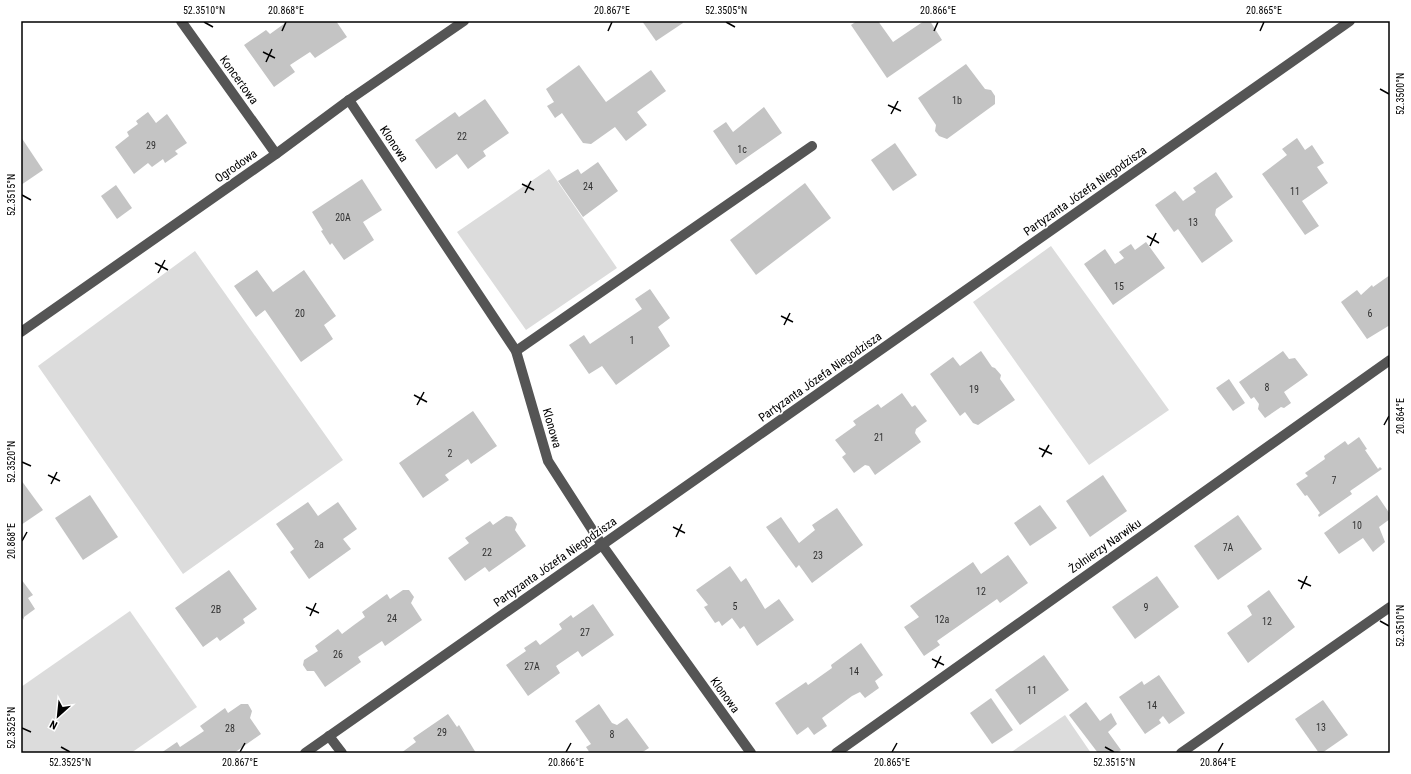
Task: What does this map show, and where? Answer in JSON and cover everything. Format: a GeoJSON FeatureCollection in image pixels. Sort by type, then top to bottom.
{"type":"FeatureCollection","features":[{"type":"Feature","properties":{"kind":"street","name":"Koncertowa"},"geometry":{"type":"LineString","coordinates":[[181,21],[276,154]]}},
{"type":"Feature","properties":{"kind":"street","name":"Ogrodowa"},"geometry":{"type":"LineString","coordinates":[[21,332],[276,154],[349,100],[464,21]]}},
{"type":"Feature","properties":{"kind":"street","name":"Partyzanta Józefa Niegodzisza"},"geometry":{"type":"LineString","coordinates":[[305,753],[1350,21]]}},
{"type":"Feature","properties":{"kind":"street","name":"Klonowa"},"geometry":{"type":"LineString","coordinates":[[349,100],[516,350],[548,461],[602,545],[751,753]]}},
{"type":"Feature","properties":{"kind":"street"},"geometry":{"type":"LineString","coordinates":[[516,350],[812,146]]}},
{"type":"Feature","properties":{"kind":"street","name":"Żołnierzy Narwiku"},"geometry":{"type":"LineString","coordinates":[[836,753],[1390,360]]}},
{"type":"Feature","properties":{"kind":"street"},"geometry":{"type":"LineString","coordinates":[[1181,753],[1390,607]]}},
{"type":"Feature","properties":{"kind":"street"},"geometry":{"type":"LineString","coordinates":[[329,736],[342,753]]}},
{"type":"Feature","properties":{"kind":"shaded area"},"geometry":{"type":"Polygon","coordinates":[[[549,169],[617,268],[526,330],[457,232],[549,169]]]}},
{"type":"Feature","properties":{"kind":"shaded area"},"geometry":{"type":"Polygon","coordinates":[[[1051,246],[1169,410],[1089,465],[973,302],[1051,246]]]}},
{"type":"Feature","properties":{"kind":"shaded area"},"geometry":{"type":"Polygon","coordinates":[[[195,251],[343,460],[183,574],[38,366],[195,251]]]}},
{"type":"Feature","properties":{"kind":"shaded area"},"geometry":{"type":"Polygon","coordinates":[[[130,611],[197,707],[131,753],[21,753],[21,687],[130,611]]]}},
{"type":"Feature","properties":{"kind":"shaded area"},"geometry":{"type":"Polygon","coordinates":[[[1065,715],[1091,753],[1010,753],[1065,715]]]}},
{"type":"Feature","properties":{"kind":"building"},"geometry":{"type":"Polygon","coordinates":[[[288,21],[336,21],[347,37],[315,58],[310,52],[290,65],[295,72],[274,87],[244,45],[266,30],[270,34],[288,21]]]}},
{"type":"Feature","properties":{"kind":"building"},"geometry":{"type":"Polygon","coordinates":[[[642,21],[682,21],[683,23],[656,41],[642,21]]]}},
{"type":"Feature","properties":{"kind":"building"},"geometry":{"type":"Polygon","coordinates":[[[857,21],[878,21],[893,42],[924,21],[930,21],[942,40],[887,78],[851,25],[857,21]]]}},
{"type":"Feature","properties":{"kind":"building"},"geometry":{"type":"Polygon","coordinates":[[[966,64],[985,89],[991,90],[995,96],[995,104],[947,139],[939,136],[935,131],[936,125],[918,98],[966,64]]]}},
{"type":"Feature","properties":{"kind":"building"},"geometry":{"type":"Polygon","coordinates":[[[579,65],[606,102],[651,70],[666,91],[637,112],[647,125],[626,141],[615,127],[591,144],[583,143],[562,113],[555,118],[547,106],[554,102],[546,89],[579,65]]]}},
{"type":"Feature","properties":{"kind":"building"},"geometry":{"type":"Polygon","coordinates":[[[485,99],[509,133],[483,151],[486,156],[468,169],[457,154],[436,169],[415,140],[455,112],[459,117],[485,99]]]}},
{"type":"Feature","properties":{"kind":"building"},"geometry":{"type":"Polygon","coordinates":[[[764,107],[782,133],[736,165],[713,131],[726,122],[733,132],[764,107]]]}},
{"type":"Feature","properties":{"kind":"building"},"geometry":{"type":"Polygon","coordinates":[[[148,112],[156,123],[167,114],[187,143],[175,151],[178,154],[165,163],[163,159],[152,167],[148,163],[134,174],[115,147],[129,136],[127,132],[138,124],[136,121],[148,112]]]}},
{"type":"Feature","properties":{"kind":"building"},"geometry":{"type":"Polygon","coordinates":[[[21,137],[43,170],[21,185],[21,137]]]}},
{"type":"Feature","properties":{"kind":"building"},"geometry":{"type":"Polygon","coordinates":[[[1297,138],[1305,150],[1312,145],[1324,163],[1317,167],[1328,183],[1302,201],[1319,226],[1305,235],[1262,174],[1287,155],[1282,149],[1297,138]]]}},
{"type":"Feature","properties":{"kind":"building"},"geometry":{"type":"Polygon","coordinates":[[[895,143],[917,175],[893,191],[871,160],[895,143]]]}},
{"type":"Feature","properties":{"kind":"building"},"geometry":{"type":"Polygon","coordinates":[[[598,162],[618,191],[583,217],[558,181],[578,169],[581,174],[598,162]]]}},
{"type":"Feature","properties":{"kind":"building"},"geometry":{"type":"Polygon","coordinates":[[[1216,172],[1233,197],[1216,209],[1215,215],[1233,241],[1202,263],[1178,229],[1174,232],[1155,205],[1175,191],[1183,201],[1196,192],[1193,188],[1216,172]]]}},
{"type":"Feature","properties":{"kind":"building"},"geometry":{"type":"Polygon","coordinates":[[[362,179],[382,210],[363,222],[374,240],[344,260],[332,243],[330,245],[312,212],[362,179]]]}},
{"type":"Feature","properties":{"kind":"building"},"geometry":{"type":"Polygon","coordinates":[[[805,183],[831,218],[756,275],[730,240],[805,183]]]}},
{"type":"Feature","properties":{"kind":"building"},"geometry":{"type":"Polygon","coordinates":[[[116,185],[132,208],[117,219],[101,196],[116,185]]]}},
{"type":"Feature","properties":{"kind":"building"},"geometry":{"type":"Polygon","coordinates":[[[1146,242],[1165,268],[1113,305],[1084,264],[1105,249],[1115,264],[1124,258],[1119,252],[1131,244],[1135,250],[1146,242]]]}},
{"type":"Feature","properties":{"kind":"building"},"geometry":{"type":"Polygon","coordinates":[[[257,270],[273,292],[304,270],[336,316],[324,325],[333,339],[301,362],[265,310],[256,317],[234,286],[257,270]]]}},
{"type":"Feature","properties":{"kind":"building"},"geometry":{"type":"Polygon","coordinates":[[[1390,275],[1390,325],[1367,339],[1341,302],[1357,290],[1361,295],[1372,285],[1373,287],[1390,275]]]}},
{"type":"Feature","properties":{"kind":"building"},"geometry":{"type":"Polygon","coordinates":[[[650,289],[670,318],[658,327],[670,346],[616,385],[602,366],[589,374],[569,345],[584,335],[590,344],[642,309],[635,299],[650,289]]]}},
{"type":"Feature","properties":{"kind":"building"},"geometry":{"type":"Polygon","coordinates":[[[981,351],[992,367],[995,368],[1001,375],[1000,379],[1015,400],[978,425],[973,423],[965,412],[960,416],[930,374],[953,357],[960,366],[981,351]]]}},
{"type":"Feature","properties":{"kind":"building"},"geometry":{"type":"Polygon","coordinates":[[[1283,351],[1289,359],[1295,358],[1308,375],[1284,392],[1291,403],[1284,408],[1281,407],[1265,418],[1258,409],[1259,404],[1254,397],[1251,399],[1239,382],[1283,351]]]}},
{"type":"Feature","properties":{"kind":"building"},"geometry":{"type":"Polygon","coordinates":[[[1229,379],[1245,403],[1233,411],[1216,388],[1229,379]]]}},
{"type":"Feature","properties":{"kind":"building"},"geometry":{"type":"Polygon","coordinates":[[[902,393],[912,407],[915,405],[927,421],[916,429],[915,433],[921,442],[875,475],[869,466],[865,465],[854,473],[842,457],[846,454],[835,440],[856,425],[853,421],[878,404],[881,408],[902,393]]]}},
{"type":"Feature","properties":{"kind":"building"},"geometry":{"type":"Polygon","coordinates":[[[473,411],[497,446],[471,464],[468,459],[445,475],[449,480],[423,498],[399,463],[473,411]]]}},
{"type":"Feature","properties":{"kind":"building"},"geometry":{"type":"Polygon","coordinates":[[[1359,437],[1367,449],[1365,450],[1378,469],[1380,467],[1382,469],[1350,491],[1352,494],[1319,517],[1318,515],[1320,513],[1307,495],[1305,496],[1296,484],[1308,476],[1305,473],[1325,459],[1324,456],[1345,441],[1348,445],[1359,437]]]}},
{"type":"Feature","properties":{"kind":"building"},"geometry":{"type":"Polygon","coordinates":[[[1103,475],[1127,511],[1090,537],[1066,501],[1103,475]]]}},
{"type":"Feature","properties":{"kind":"building"},"geometry":{"type":"Polygon","coordinates":[[[21,480],[43,510],[21,525],[21,480]]]}},
{"type":"Feature","properties":{"kind":"building"},"geometry":{"type":"Polygon","coordinates":[[[90,495],[118,537],[83,560],[55,518],[90,495]]]}},
{"type":"Feature","properties":{"kind":"building"},"geometry":{"type":"Polygon","coordinates":[[[1377,495],[1390,514],[1390,519],[1379,527],[1385,542],[1373,552],[1363,538],[1339,554],[1324,533],[1377,495]]]}},
{"type":"Feature","properties":{"kind":"building"},"geometry":{"type":"Polygon","coordinates":[[[308,502],[318,516],[338,502],[357,529],[343,539],[351,549],[309,579],[290,552],[294,549],[276,524],[308,502]]]}},
{"type":"Feature","properties":{"kind":"building"},"geometry":{"type":"Polygon","coordinates":[[[1040,505],[1057,528],[1030,546],[1014,523],[1040,505]]]}},
{"type":"Feature","properties":{"kind":"building"},"geometry":{"type":"Polygon","coordinates":[[[837,508],[863,545],[812,583],[799,565],[796,568],[766,527],[781,517],[799,543],[815,530],[812,525],[837,508]]]}},
{"type":"Feature","properties":{"kind":"building"},"geometry":{"type":"Polygon","coordinates":[[[1238,515],[1262,549],[1218,580],[1194,546],[1238,515]]]}},
{"type":"Feature","properties":{"kind":"building"},"geometry":{"type":"Polygon","coordinates":[[[506,516],[512,517],[517,524],[515,530],[526,546],[489,572],[485,567],[465,581],[448,558],[469,543],[465,538],[490,521],[493,525],[506,516]]]}},
{"type":"Feature","properties":{"kind":"building"},"geometry":{"type":"Polygon","coordinates":[[[1008,555],[1028,583],[1000,603],[997,599],[937,641],[940,645],[924,656],[904,627],[919,617],[910,606],[973,562],[981,574],[1008,555]]]}},
{"type":"Feature","properties":{"kind":"building"},"geometry":{"type":"Polygon","coordinates":[[[730,566],[741,582],[746,578],[765,609],[779,599],[794,620],[757,646],[744,626],[740,629],[732,618],[722,626],[719,621],[715,623],[704,607],[708,605],[696,590],[730,566]]]}},
{"type":"Feature","properties":{"kind":"building"},"geometry":{"type":"Polygon","coordinates":[[[229,570],[257,609],[243,619],[245,623],[220,641],[217,637],[203,647],[175,608],[229,570]]]}},
{"type":"Feature","properties":{"kind":"building"},"geometry":{"type":"Polygon","coordinates":[[[1157,576],[1179,607],[1135,639],[1112,607],[1157,576]]]}},
{"type":"Feature","properties":{"kind":"building"},"geometry":{"type":"Polygon","coordinates":[[[21,579],[33,595],[28,598],[35,609],[24,617],[24,620],[23,618],[21,619],[21,579]]]}},
{"type":"Feature","properties":{"kind":"building"},"geometry":{"type":"Polygon","coordinates":[[[403,590],[409,590],[414,597],[411,603],[422,620],[385,646],[382,641],[358,657],[361,662],[325,687],[314,671],[307,671],[303,665],[304,660],[318,651],[315,646],[338,629],[342,634],[365,617],[362,612],[387,594],[390,599],[403,590]]]}},
{"type":"Feature","properties":{"kind":"building"},"geometry":{"type":"Polygon","coordinates":[[[1269,590],[1295,627],[1248,663],[1227,633],[1252,615],[1247,606],[1269,590]]]}},
{"type":"Feature","properties":{"kind":"building"},"geometry":{"type":"Polygon","coordinates":[[[593,604],[614,635],[582,657],[578,651],[556,666],[560,673],[528,696],[506,665],[526,651],[524,648],[536,640],[540,645],[562,629],[559,624],[571,615],[573,618],[593,604]]]}},
{"type":"Feature","properties":{"kind":"building"},"geometry":{"type":"Polygon","coordinates":[[[861,643],[883,675],[875,681],[879,688],[865,698],[860,692],[852,696],[822,718],[827,726],[814,735],[808,727],[797,735],[775,703],[806,682],[808,685],[832,668],[831,665],[861,643]]]}},
{"type":"Feature","properties":{"kind":"building"},"geometry":{"type":"Polygon","coordinates":[[[1044,655],[1069,690],[1020,725],[995,690],[1044,655]]]}},
{"type":"Feature","properties":{"kind":"building"},"geometry":{"type":"Polygon","coordinates":[[[1159,675],[1185,713],[1169,724],[1163,716],[1159,720],[1161,723],[1145,734],[1119,697],[1142,681],[1144,685],[1159,675]]]}},
{"type":"Feature","properties":{"kind":"building"},"geometry":{"type":"Polygon","coordinates":[[[991,698],[1013,730],[992,744],[970,713],[991,698]]]}},
{"type":"Feature","properties":{"kind":"building"},"geometry":{"type":"Polygon","coordinates":[[[1323,700],[1348,735],[1322,753],[1319,753],[1295,719],[1323,700]]]}},
{"type":"Feature","properties":{"kind":"building"},"geometry":{"type":"Polygon","coordinates":[[[1086,702],[1100,721],[1111,713],[1117,724],[1108,732],[1121,750],[1116,753],[1098,753],[1069,715],[1086,702]]]}},
{"type":"Feature","properties":{"kind":"building"},"geometry":{"type":"Polygon","coordinates":[[[241,704],[248,704],[252,711],[250,718],[261,734],[234,753],[161,753],[177,742],[180,747],[204,731],[200,726],[225,708],[228,713],[241,704]]]}},
{"type":"Feature","properties":{"kind":"building"},"geometry":{"type":"Polygon","coordinates":[[[599,704],[612,723],[617,725],[627,718],[649,748],[641,753],[590,753],[586,747],[591,744],[575,721],[599,704]]]}},
{"type":"Feature","properties":{"kind":"building"},"geometry":{"type":"Polygon","coordinates":[[[448,714],[457,727],[459,725],[476,753],[401,753],[416,742],[413,738],[448,714]]]}}]}
